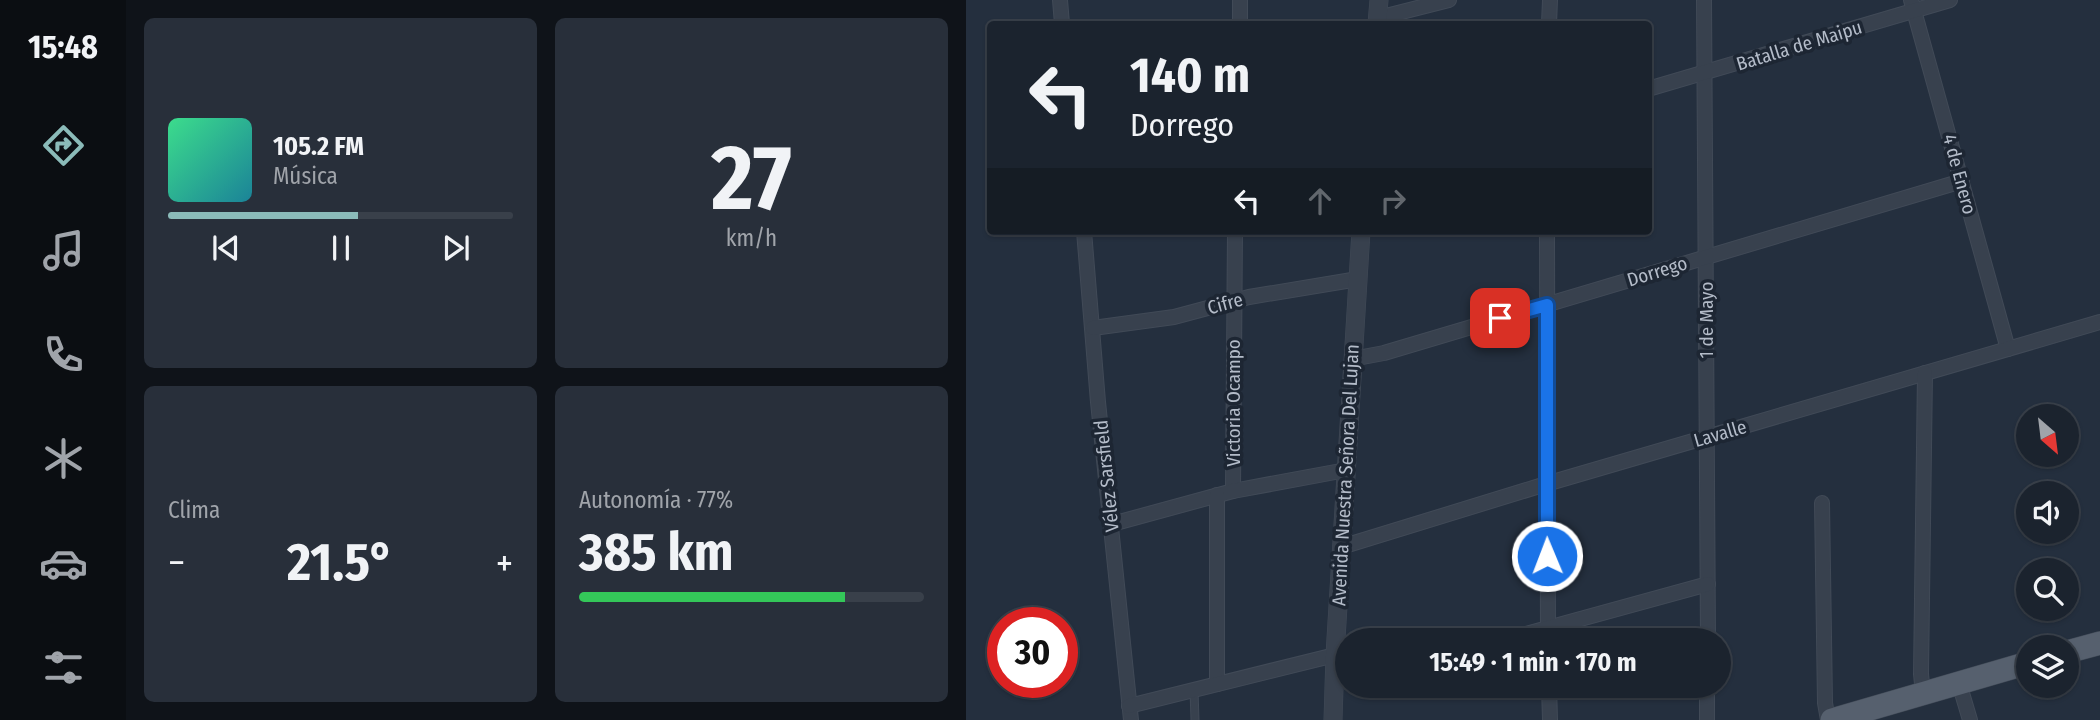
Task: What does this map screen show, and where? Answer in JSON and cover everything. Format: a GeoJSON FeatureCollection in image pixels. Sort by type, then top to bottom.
{"type":"FeatureCollection","features":[{"type":"Feature","properties":{"kind":"main road"},"geometry":{"type":"LineString","coordinates":[[2079,649],[2100,643]]}},
{"type":"Feature","properties":{"kind":"main road"},"geometry":{"type":"LineString","coordinates":[[1830,720],[2016,666]]}},
{"type":"Feature","properties":{"kind":"street"},"geometry":{"type":"LineString","coordinates":[[1060,0],[1062,21]]}},
{"type":"Feature","properties":{"kind":"street"},"geometry":{"type":"LineString","coordinates":[[1240,0],[1240,21]]}},
{"type":"Feature","properties":{"kind":"street"},"geometry":{"type":"LineString","coordinates":[[1379,0],[1377,21],[1449,0]]}},
{"type":"Feature","properties":{"kind":"street"},"geometry":{"type":"LineString","coordinates":[[1549,21],[1550,0]]}},
{"type":"Feature","properties":{"kind":"street","name":"1 de Mayo"},"geometry":{"type":"LineString","coordinates":[[1704,0],[1708,628]]}},
{"type":"Feature","properties":{"kind":"street","name":"Batalla de Maipu"},"geometry":{"type":"LineString","coordinates":[[1652,88],[1913,5],[1950,0]]}},
{"type":"Feature","properties":{"kind":"street","name":"4 de Enero"},"geometry":{"type":"LineString","coordinates":[[1913,5],[2008,349]]}},
{"type":"Feature","properties":{"kind":"street","name":"Dorrego"},"geometry":{"type":"LineString","coordinates":[[1352,359],[1384,353],[1962,181]]}},
{"type":"Feature","properties":{"kind":"street","name":"Vélez Sarsfield"},"geometry":{"type":"LineString","coordinates":[[1084,235],[1098,402],[1130,713]]}},
{"type":"Feature","properties":{"kind":"street","name":"Victoria Ocampo"},"geometry":{"type":"LineString","coordinates":[[1233,491],[1235,235]]}},
{"type":"Feature","properties":{"kind":"street","name":"Avenida Nuestra Señora Del Lujan"},"geometry":{"type":"LineString","coordinates":[[1336,628],[1361,235]]}},
{"type":"Feature","properties":{"kind":"street"},"geometry":{"type":"LineString","coordinates":[[1547,235],[1548,628]]}},
{"type":"Feature","properties":{"kind":"street","name":"Cifre"},"geometry":{"type":"LineString","coordinates":[[1093,328],[1174,317],[1249,297],[1357,279]]}},
{"type":"Feature","properties":{"kind":"street","name":"Lavalle"},"geometry":{"type":"LineString","coordinates":[[1341,547],[2100,322]]}},
{"type":"Feature","properties":{"kind":"street"},"geometry":{"type":"LineString","coordinates":[[1923,694],[1921,674],[1925,373]]}},
{"type":"Feature","properties":{"kind":"street"},"geometry":{"type":"LineString","coordinates":[[1112,524],[1233,491],[1346,470]]}},
{"type":"Feature","properties":{"kind":"street","name":"Victoria Ocampo"},"geometry":{"type":"LineString","coordinates":[[1217,495],[1217,684]]}},
{"type":"Feature","properties":{"kind":"street"},"geometry":{"type":"LineString","coordinates":[[1822,503],[1825,703],[1830,720]]}},
{"type":"Feature","properties":{"kind":"street"},"geometry":{"type":"LineString","coordinates":[[1567,628],[1708,584]]}},
{"type":"Feature","properties":{"kind":"street"},"geometry":{"type":"LineString","coordinates":[[1130,713],[1194,690],[1335,655]]}},
{"type":"Feature","properties":{"kind":"street"},"geometry":{"type":"LineString","coordinates":[[1959,683],[1970,720]]}},
{"type":"Feature","properties":{"kind":"street","name":"Avenida Nuestra Señora Del Lujan"},"geometry":{"type":"LineString","coordinates":[[1333,720],[1338,698]]}},
{"type":"Feature","properties":{"kind":"street"},"geometry":{"type":"LineString","coordinates":[[1549,698],[1549,720]]}},
{"type":"Feature","properties":{"kind":"street"},"geometry":{"type":"LineString","coordinates":[[1707,698],[1707,720]]}},
{"type":"Feature","properties":{"kind":"lane"},"geometry":{"type":"LineString","coordinates":[[1194,690],[1195,720]]}},
{"type":"Feature","properties":{"kind":"route"},"geometry":{"type":"LineString","coordinates":[[1500,318],[1547,305],[1547,556]]}}]}
